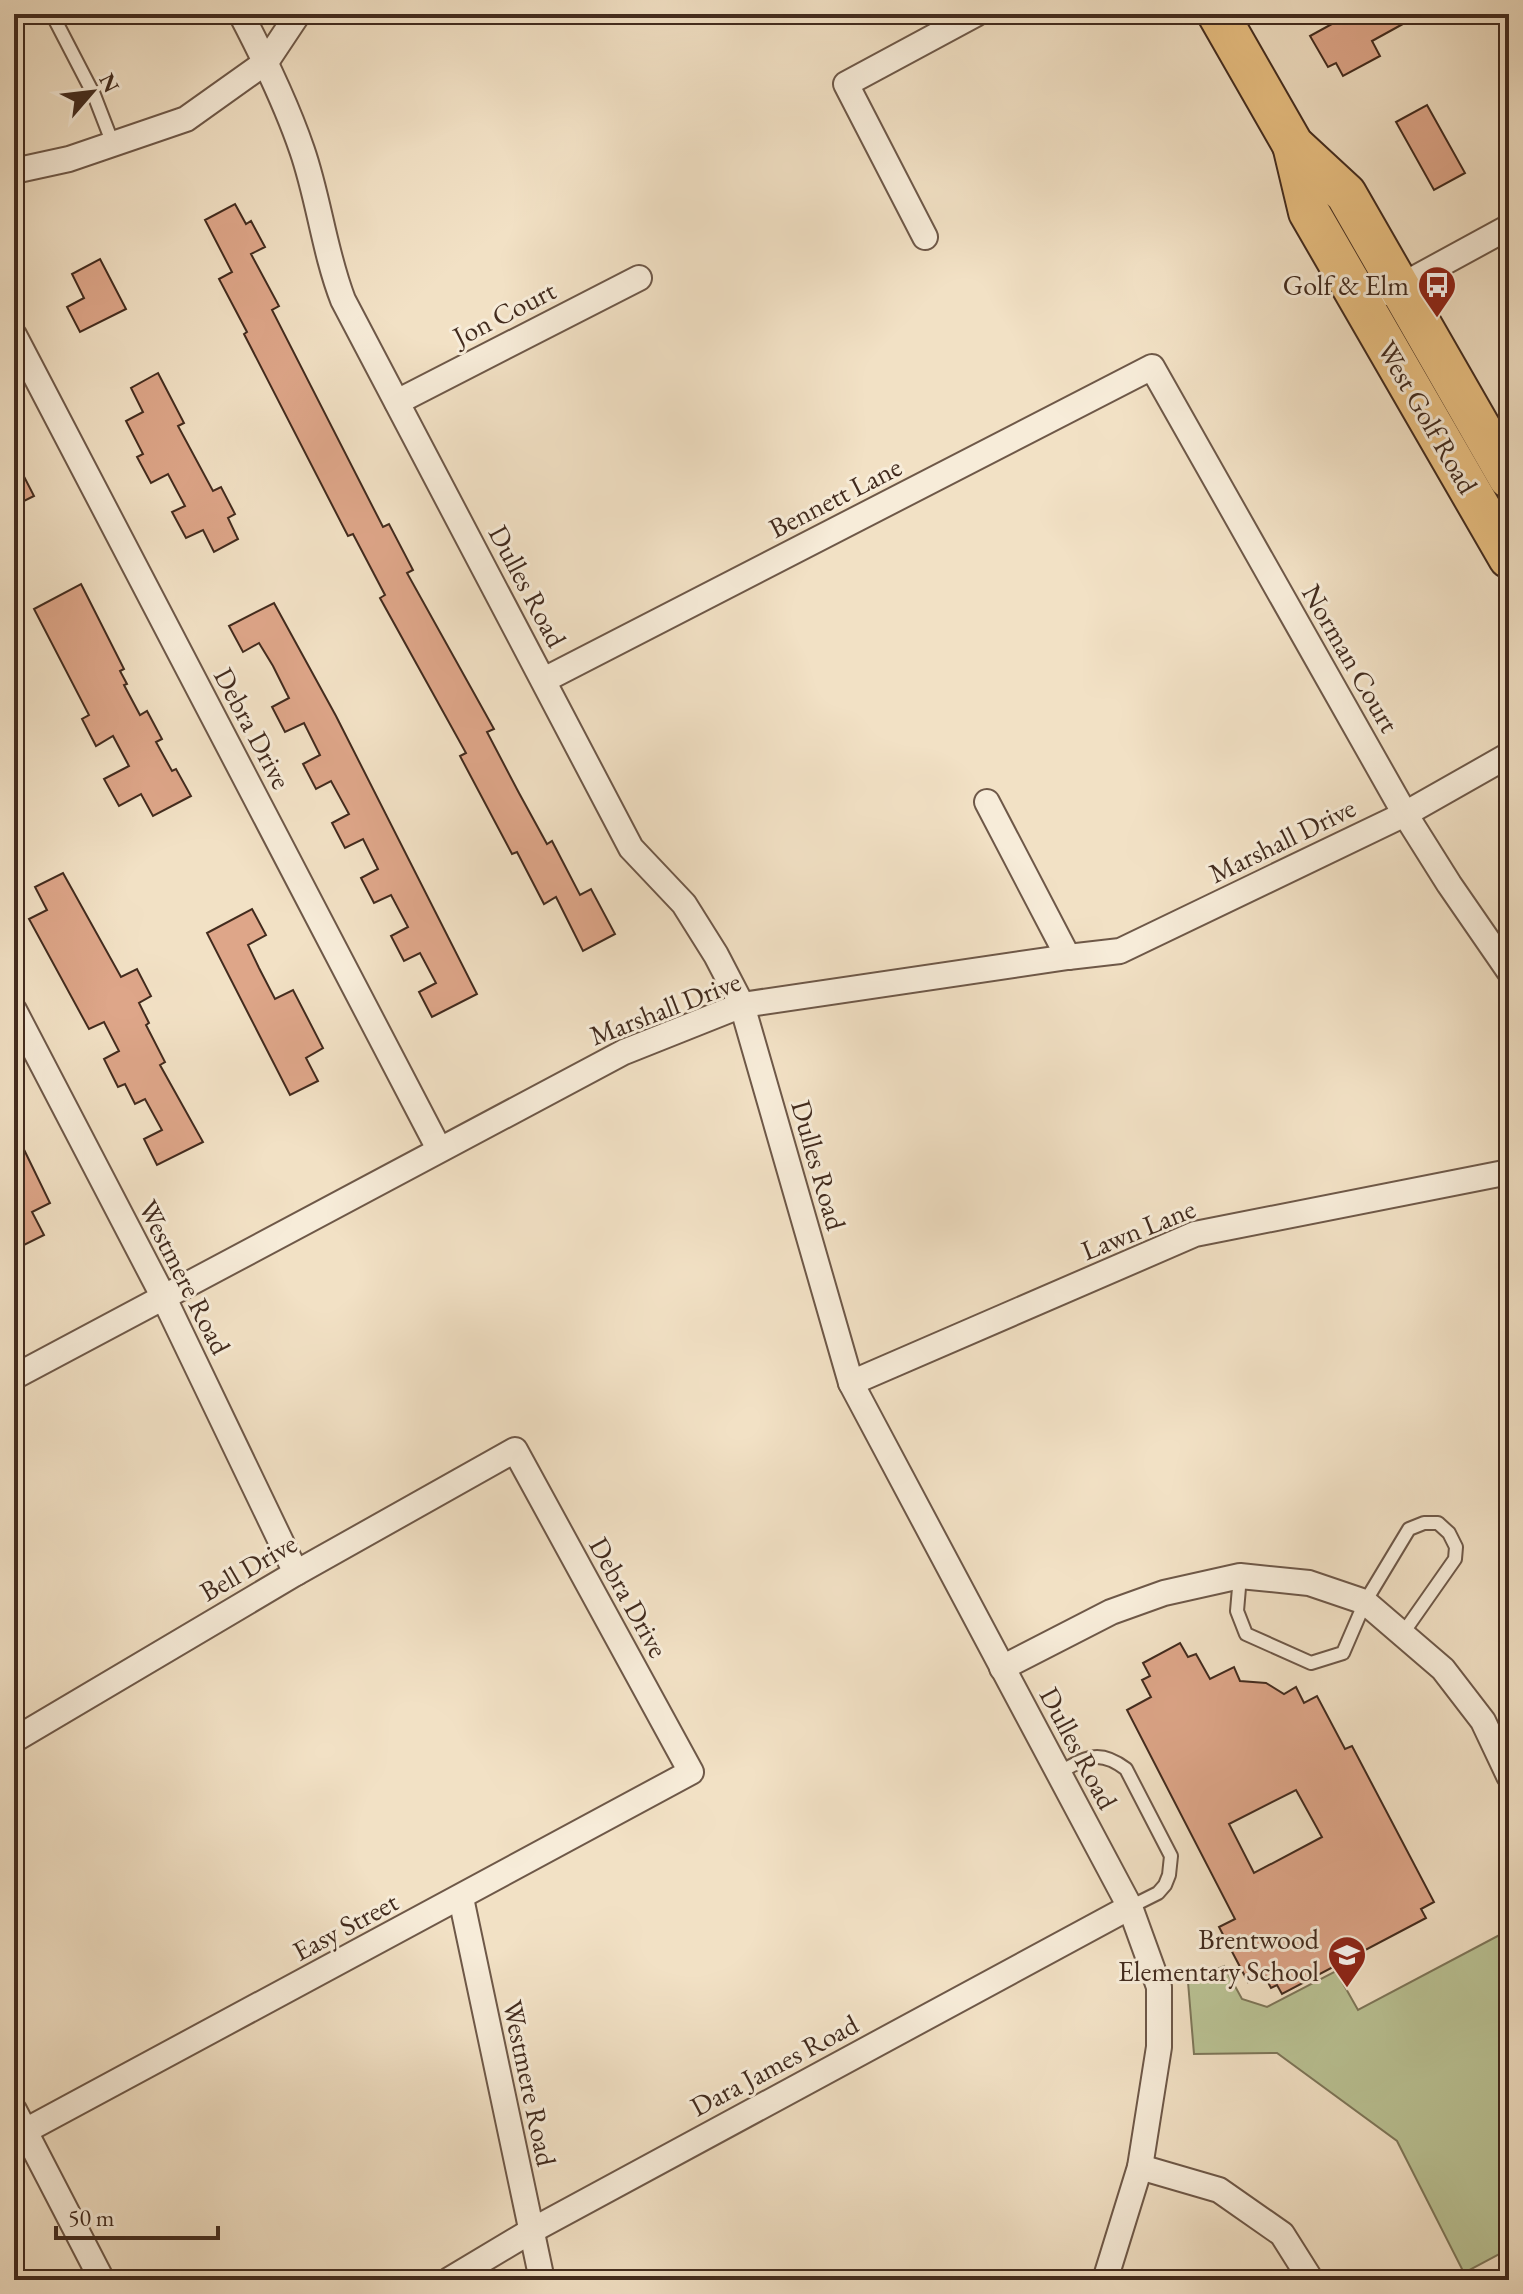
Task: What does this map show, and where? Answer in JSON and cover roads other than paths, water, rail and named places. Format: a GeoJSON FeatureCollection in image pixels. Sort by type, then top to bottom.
{"type":"FeatureCollection","features":[{"type":"Feature","properties":{"kind":"main road","name":"West Golf Road"},"geometry":{"type":"LineString","coordinates":[[1218,14],[1293,145],[1309,212],[1509,558]]}},
{"type":"Feature","properties":{"kind":"main road","name":"West Golf Road"},"geometry":{"type":"LineString","coordinates":[[1293,145],[1346,194],[1509,478]]}},
{"type":"Feature","properties":{"kind":"street","name":"Dulles Road"},"geometry":{"type":"LineString","coordinates":[[241,14],[266,62],[303,152],[330,266],[343,300],[631,848],[684,904],[742,1005],[851,1383],[1130,1907],[1159,1987],[1159,2047],[1140,2167],[1105,2280]]}},
{"type":"Feature","properties":{"kind":"street"},"geometry":{"type":"LineString","coordinates":[[14,171],[69,159],[186,119],[266,62],[298,14]]}},
{"type":"Feature","properties":{"kind":"street"},"geometry":{"type":"LineString","coordinates":[[925,237],[846,84],[976,14]]}},
{"type":"Feature","properties":{"kind":"street"},"geometry":{"type":"LineString","coordinates":[[1364,306],[1509,227]]}},
{"type":"Feature","properties":{"kind":"street","name":"Jon Court"},"geometry":{"type":"LineString","coordinates":[[397,402],[639,278]]}},
{"type":"Feature","properties":{"kind":"street","name":"Debra Drive"},"geometry":{"type":"LineString","coordinates":[[14,335],[439,1149]]}},
{"type":"Feature","properties":{"kind":"street","name":"Bennett Lane"},"geometry":{"type":"LineString","coordinates":[[544,680],[1152,367]]}},
{"type":"Feature","properties":{"kind":"street","name":"Norman Court"},"geometry":{"type":"LineString","coordinates":[[1152,367],[1405,814],[1509,971]]}},
{"type":"Feature","properties":{"kind":"street","name":"Marshall Drive"},"geometry":{"type":"LineString","coordinates":[[14,1377],[624,1052],[742,1005],[1120,951],[1405,814],[1509,755]]}},
{"type":"Feature","properties":{"kind":"street"},"geometry":{"type":"LineString","coordinates":[[987,802],[1068,957]]}},
{"type":"Feature","properties":{"kind":"street","name":"Westmere Road"},"geometry":{"type":"LineString","coordinates":[[14,1010],[163,1296],[296,1573]]}},
{"type":"Feature","properties":{"kind":"street","name":"Lawn Lane"},"geometry":{"type":"LineString","coordinates":[[851,1383],[1195,1234],[1509,1172]]}},
{"type":"Feature","properties":{"kind":"street","name":"Debra Drive"},"geometry":{"type":"LineString","coordinates":[[515,1450],[691,1772]]}},
{"type":"Feature","properties":{"kind":"street","name":"Bell Drive"},"geometry":{"type":"LineString","coordinates":[[14,1740],[296,1573],[515,1450]]}},
{"type":"Feature","properties":{"kind":"street"},"geometry":{"type":"LineString","coordinates":[[1002,1668],[1111,1612],[1164,1593],[1240,1576],[1309,1583],[1365,1602],[1443,1669],[1483,1721],[1509,1776]]}},
{"type":"Feature","properties":{"kind":"street","name":"Easy Street"},"geometry":{"type":"LineString","coordinates":[[14,2162],[25,2131],[691,1772]]}},
{"type":"Feature","properties":{"kind":"street","name":"Westmere Road"},"geometry":{"type":"LineString","coordinates":[[461,1898],[542,2280]]}},
{"type":"Feature","properties":{"kind":"street","name":"Dara James Road"},"geometry":{"type":"LineString","coordinates":[[449,2280],[531,2231],[1130,1907]]}},
{"type":"Feature","properties":{"kind":"street"},"geometry":{"type":"LineString","coordinates":[[25,2131],[102,2280]]}},
{"type":"Feature","properties":{"kind":"street"},"geometry":{"type":"LineString","coordinates":[[1140,2167],[1219,2190],[1282,2234],[1311,2280]]}},
{"type":"Feature","properties":{"kind":"lane"},"geometry":{"type":"LineString","coordinates":[[52,14],[94,95],[113,144]]}},
{"type":"Feature","properties":{"kind":"lane"},"geometry":{"type":"LineString","coordinates":[[1240,1576],[1237,1611],[1246,1634],[1311,1663],[1343,1653],[1365,1602],[1409,1529],[1424,1523],[1438,1523],[1449,1533],[1456,1547],[1455,1559],[1401,1636]]}},
{"type":"Feature","properties":{"kind":"lane"},"geometry":{"type":"LineString","coordinates":[[1058,1773],[1090,1757],[1100,1756],[1114,1760],[1126,1769],[1171,1856],[1165,1885],[1158,1893],[1130,1907]]}},
{"type":"Feature","properties":{"kind":"place","name":"Golf & Elm"},"geometry":{"type":"Point","coordinates":[1437,319]}},
{"type":"Feature","properties":{"kind":"place","name":"Brentwood Elementary School"},"geometry":{"type":"Point","coordinates":[1347,1989]}}]}
